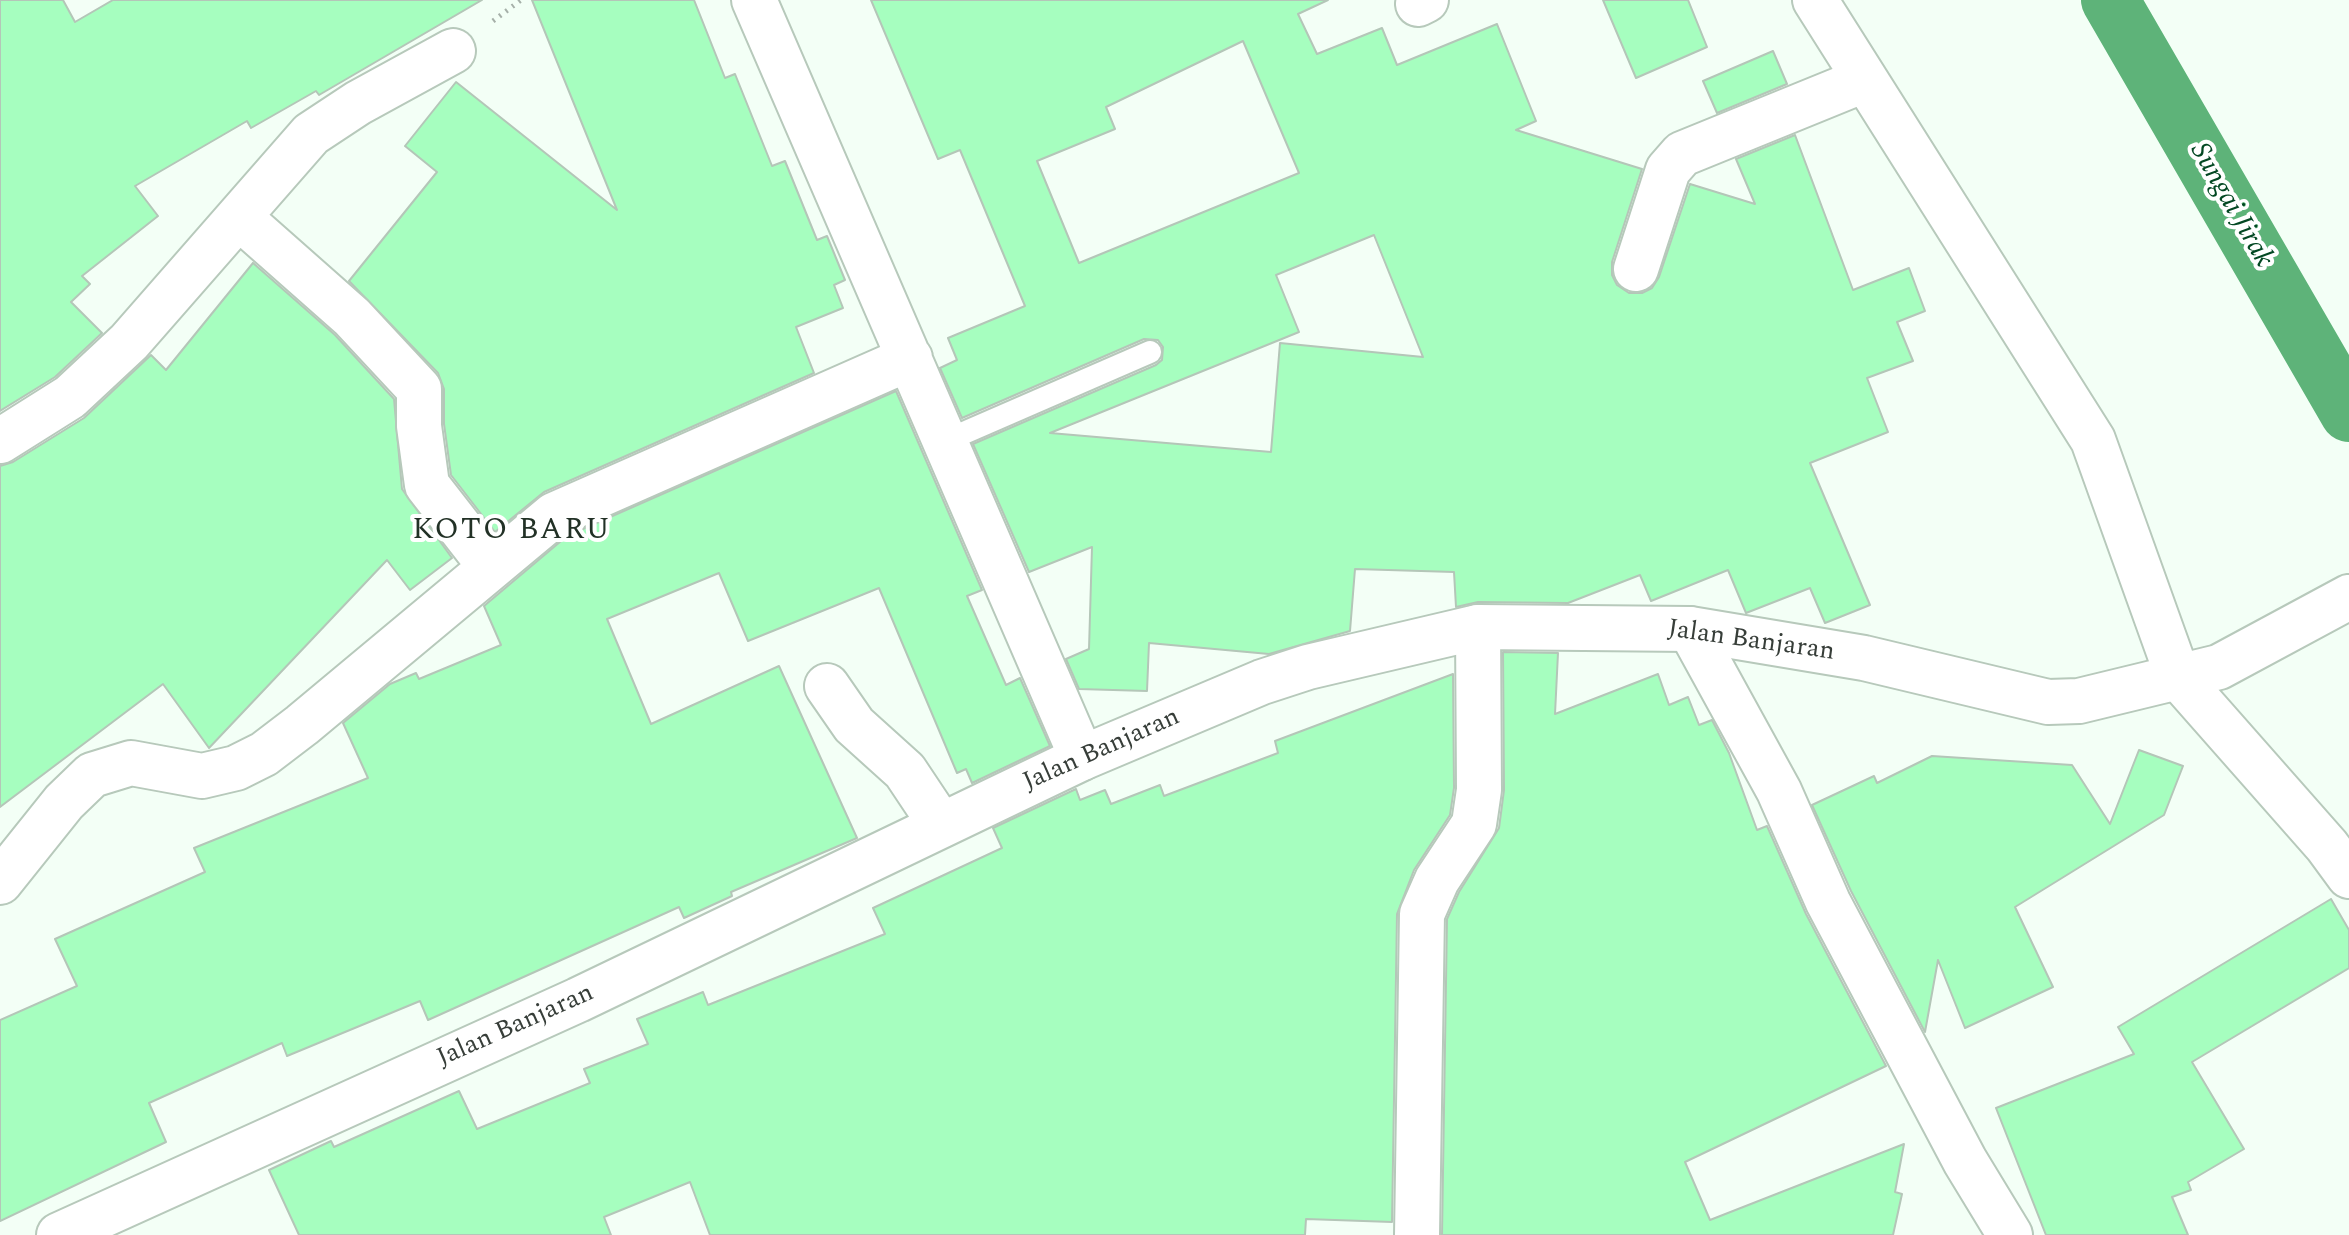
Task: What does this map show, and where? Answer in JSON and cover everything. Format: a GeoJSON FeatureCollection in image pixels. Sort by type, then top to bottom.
{"type":"FeatureCollection","features":[{"type":"Feature","properties":{"kind":"street"},"geometry":{"type":"LineString","coordinates":[[754,0],[1082,758]]}},
{"type":"Feature","properties":{"kind":"street"},"geometry":{"type":"LineString","coordinates":[[1815,0],[2093,440],[2198,672],[2349,876]]}},
{"type":"Feature","properties":{"kind":"street"},"geometry":{"type":"LineString","coordinates":[[0,441],[70,397],[110,360],[181,287],[311,134],[358,103],[453,51]]}},
{"type":"Feature","properties":{"kind":"street"},"geometry":{"type":"LineString","coordinates":[[1636,269],[1668,170],[1676,160],[1693,149],[1864,80]]}},
{"type":"Feature","properties":{"kind":"street"},"geometry":{"type":"LineString","coordinates":[[240,218],[352,317],[419,389],[419,426],[427,485],[490,566]]}},
{"type":"Feature","properties":{"kind":"street"},"geometry":{"type":"LineString","coordinates":[[0,882],[64,802],[92,775],[131,763],[202,776],[236,768],[264,754],[554,515],[910,358]]}},
{"type":"Feature","properties":{"kind":"street","name":"Jalan Banjaran"},"geometry":{"type":"LineString","coordinates":[[59,1235],[578,1000],[1082,758],[1262,682],[1308,667],[1478,627],[1690,629],[1864,658],[2048,702],[2079,701],[2198,672],[2349,597]]}},
{"type":"Feature","properties":{"kind":"street"},"geometry":{"type":"LineString","coordinates":[[1417,1235],[1422,914],[1437,880],[1474,824],[1479,790],[1478,627]]}},
{"type":"Feature","properties":{"kind":"street"},"geometry":{"type":"LineString","coordinates":[[1690,629],[1779,791],[1828,902],[1914,1066],[1965,1161],[2010,1235]]}},
{"type":"Feature","properties":{"kind":"street"},"geometry":{"type":"LineString","coordinates":[[827,686],[854,725],[905,771],[941,825]]}},
{"type":"Feature","properties":{"kind":"lane"},"geometry":{"type":"LineString","coordinates":[[943,442],[1150,352]]}},
{"type":"Feature","properties":{"kind":"building"},"geometry":{"type":"Polygon","coordinates":[[[0,0],[63,0],[75,22],[113,0],[482,0],[319,95],[316,91],[251,128],[247,121],[135,186],[158,216],[82,276],[90,284],[71,302],[102,333],[55,377],[0,411],[0,0]]]}},
{"type":"Feature","properties":{"kind":"building"},"geometry":{"type":"Polygon","coordinates":[[[532,0],[694,0],[725,78],[735,74],[772,166],[785,161],[817,240],[827,236],[845,280],[834,285],[843,308],[796,327],[814,373],[544,492],[495,532],[451,475],[444,424],[444,389],[438,373],[349,281],[437,172],[405,146],[456,82],[617,210],[532,0]]]}},
{"type":"Feature","properties":{"kind":"building"},"geometry":{"type":"Polygon","coordinates":[[[871,0],[1328,0],[1298,14],[1317,54],[1382,28],[1397,65],[1497,24],[1536,121],[1516,130],[1642,169],[1612,262],[1612,275],[1617,285],[1629,293],[1642,293],[1652,288],[1659,277],[1690,184],[1755,204],[1736,159],[1795,135],[1853,290],[1909,268],[1925,311],[1897,322],[1913,361],[1867,378],[1888,432],[1810,463],[1870,605],[1825,623],[1810,588],[1746,613],[1728,570],[1651,601],[1640,575],[1568,603],[1478,602],[1456,607],[1454,572],[1355,569],[1350,631],[1269,654],[1149,643],[1147,691],[1079,689],[1066,659],[1089,649],[1092,547],[1029,572],[973,444],[1156,365],[1162,360],[1163,347],[1158,340],[1144,339],[962,418],[940,368],[957,360],[948,338],[1025,306],[960,150],[938,159],[871,0]],[[1243,41],[1106,107],[1115,129],[1037,161],[1079,263],[1299,173],[1243,41]],[[1374,235],[1276,275],[1299,332],[1050,433],[1271,452],[1280,343],[1423,357],[1374,235]]]}},
{"type":"Feature","properties":{"kind":"building"},"geometry":{"type":"Polygon","coordinates":[[[1603,0],[1688,0],[1707,47],[1636,78],[1603,0]]]}},
{"type":"Feature","properties":{"kind":"building"},"geometry":{"type":"Polygon","coordinates":[[[1773,51],[1787,84],[1717,113],[1703,81],[1773,51]]]}},
{"type":"Feature","properties":{"kind":"building"},"geometry":{"type":"Polygon","coordinates":[[[253,263],[335,335],[394,399],[402,489],[452,558],[410,590],[387,560],[209,748],[163,684],[0,807],[0,466],[13,462],[84,418],[151,355],[166,370],[253,263]]]}},
{"type":"Feature","properties":{"kind":"building"},"geometry":{"type":"Polygon","coordinates":[[[896,391],[982,590],[967,596],[1006,685],[1020,678],[1050,746],[972,783],[966,769],[957,773],[879,588],[748,641],[719,573],[607,619],[651,724],[779,666],[857,838],[731,892],[732,896],[684,918],[679,907],[428,1020],[420,1001],[287,1056],[282,1043],[149,1103],[166,1142],[0,1221],[0,1020],[77,986],[55,939],[205,872],[194,848],[368,778],[343,723],[390,684],[416,673],[419,679],[501,645],[484,606],[567,536],[896,391]]]}},
{"type":"Feature","properties":{"kind":"building"},"geometry":{"type":"Polygon","coordinates":[[[1503,652],[1558,653],[1555,714],[1658,674],[1669,705],[1688,697],[1699,725],[1712,720],[1729,753],[1757,830],[1767,826],[1806,914],[1886,1066],[1685,1162],[1710,1220],[1904,1144],[1895,1192],[1902,1194],[1893,1235],[1442,1235],[1447,919],[1459,892],[1499,828],[1504,790],[1503,652]]]}},
{"type":"Feature","properties":{"kind":"building"},"geometry":{"type":"Polygon","coordinates":[[[1453,674],[1454,788],[1450,815],[1414,870],[1397,914],[1392,1222],[1306,1219],[1305,1235],[710,1235],[690,1182],[604,1217],[611,1235],[299,1235],[269,1170],[331,1141],[334,1147],[459,1091],[477,1129],[590,1083],[584,1069],[648,1044],[637,1019],[703,992],[708,1005],[885,934],[873,908],[1002,848],[993,828],[1076,789],[1080,800],[1105,790],[1111,804],[1160,785],[1164,796],[1278,753],[1275,741],[1453,674]]]}},
{"type":"Feature","properties":{"kind":"building"},"geometry":{"type":"Polygon","coordinates":[[[2139,750],[2183,766],[2164,815],[2015,907],[2053,987],[1965,1028],[1938,960],[1925,1032],[1851,891],[1812,805],[1874,776],[1877,783],[1932,756],[2072,765],[2110,824],[2139,750]]]}},
{"type":"Feature","properties":{"kind":"building"},"geometry":{"type":"Polygon","coordinates":[[[2331,899],[2349,930],[2349,968],[2192,1062],[2244,1149],[2188,1182],[2191,1190],[2172,1197],[2188,1235],[2046,1235],[1996,1108],[2134,1054],[2118,1027],[2331,899]]]}},
{"type":"Feature","properties":{"kind":"waterway","name":"Sungai Jirak"},"geometry":{"type":"LineString","coordinates":[[2110,0],[2349,413]]}},
{"type":"Feature","properties":{"kind":"district","name":"KOTO BARU"},"geometry":{"type":"Point","coordinates":[512,532]}}]}
